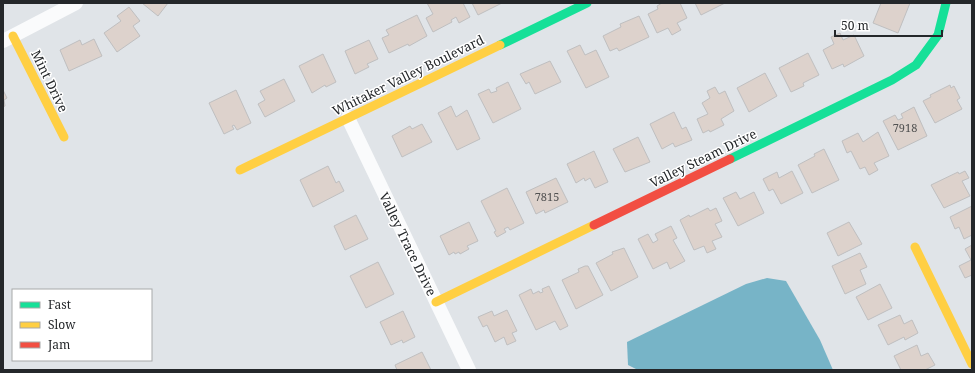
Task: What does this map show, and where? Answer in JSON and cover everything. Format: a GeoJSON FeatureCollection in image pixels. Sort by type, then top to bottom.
{"type":"FeatureCollection","features":[{"type":"Feature","properties":{"kind":"street"},"geometry":{"type":"LineString","coordinates":[[8,38],[76,3]]}},
{"type":"Feature","properties":{"kind":"street","name":"Whitaker Valley Boulevard"},"geometry":{"type":"LineString","coordinates":[[240,170],[587,3]]}},
{"type":"Feature","properties":{"kind":"street","name":"Valley Steam Drive"},"geometry":{"type":"LineString","coordinates":[[436,302],[892,80],[916,65],[938,35],[946,3]]}},
{"type":"Feature","properties":{"kind":"street","name":"Mint Drive"},"geometry":{"type":"LineString","coordinates":[[8,38],[64,137]]}},
{"type":"Feature","properties":{"kind":"street","name":"Valley Trace Drive"},"geometry":{"type":"LineString","coordinates":[[348,118],[469,370]]}},
{"type":"Feature","properties":{"kind":"street"},"geometry":{"type":"LineString","coordinates":[[915,247],[972,364]]}},
{"type":"Feature","properties":{"kind":"water"},"geometry":{"type":"Polygon","coordinates":[[[767,278],[786,281],[820,340],[833,370],[638,370],[628,365],[627,342],[746,284],[767,278]]]}},
{"type":"Feature","properties":{"kind":"building"},"geometry":{"type":"Polygon","coordinates":[[[142,3],[168,3],[158,16],[142,3]]]}},
{"type":"Feature","properties":{"kind":"building"},"geometry":{"type":"Polygon","coordinates":[[[427,3],[463,3],[470,17],[459,23],[456,17],[451,20],[452,22],[433,32],[426,18],[433,14],[427,3]]]}},
{"type":"Feature","properties":{"kind":"building"},"geometry":{"type":"Polygon","coordinates":[[[472,3],[502,3],[478,15],[472,3]]]}},
{"type":"Feature","properties":{"kind":"building"},"geometry":{"type":"Polygon","coordinates":[[[662,3],[680,3],[687,18],[677,23],[681,30],[672,35],[668,28],[657,33],[648,14],[658,9],[657,6],[662,3]]]}},
{"type":"Feature","properties":{"kind":"building"},"geometry":{"type":"Polygon","coordinates":[[[695,3],[725,3],[701,15],[695,3]]]}},
{"type":"Feature","properties":{"kind":"building"},"geometry":{"type":"Polygon","coordinates":[[[881,3],[910,3],[898,33],[873,23],[881,3]]]}},
{"type":"Feature","properties":{"kind":"building"},"geometry":{"type":"Polygon","coordinates":[[[129,7],[140,21],[133,26],[140,36],[117,52],[104,33],[121,21],[117,16],[129,7]]]}},
{"type":"Feature","properties":{"kind":"building"},"geometry":{"type":"Polygon","coordinates":[[[417,15],[427,36],[409,46],[408,44],[389,53],[382,38],[389,35],[386,30],[417,15]]]}},
{"type":"Feature","properties":{"kind":"building"},"geometry":{"type":"Polygon","coordinates":[[[639,16],[649,37],[619,51],[617,48],[610,51],[603,36],[621,27],[620,24],[639,16]]]}},
{"type":"Feature","properties":{"kind":"building"},"geometry":{"type":"Polygon","coordinates":[[[840,33],[843,40],[854,35],[864,56],[844,67],[843,64],[832,69],[823,50],[834,44],[831,37],[840,33]]]}},
{"type":"Feature","properties":{"kind":"building"},"geometry":{"type":"Polygon","coordinates":[[[94,39],[102,56],[69,71],[60,50],[80,40],[82,45],[94,39]]]}},
{"type":"Feature","properties":{"kind":"building"},"geometry":{"type":"Polygon","coordinates":[[[369,40],[378,59],[367,64],[369,67],[355,74],[345,51],[369,40]]]}},
{"type":"Feature","properties":{"kind":"building"},"geometry":{"type":"Polygon","coordinates":[[[580,45],[585,55],[596,50],[609,77],[586,88],[567,51],[580,45]]]}},
{"type":"Feature","properties":{"kind":"building"},"geometry":{"type":"Polygon","coordinates":[[[808,53],[819,75],[803,83],[804,86],[791,92],[779,68],[808,53]]]}},
{"type":"Feature","properties":{"kind":"building"},"geometry":{"type":"Polygon","coordinates":[[[323,54],[336,82],[326,87],[325,85],[312,93],[299,66],[323,54]]]}},
{"type":"Feature","properties":{"kind":"building"},"geometry":{"type":"Polygon","coordinates":[[[550,61],[561,82],[535,94],[529,82],[526,84],[520,74],[550,61]]]}},
{"type":"Feature","properties":{"kind":"building"},"geometry":{"type":"Polygon","coordinates":[[[765,73],[777,96],[749,112],[737,88],[765,73]]]}},
{"type":"Feature","properties":{"kind":"building"},"geometry":{"type":"Polygon","coordinates":[[[284,79],[295,101],[265,117],[258,104],[265,100],[260,91],[284,79]]]}},
{"type":"Feature","properties":{"kind":"building"},"geometry":{"type":"Polygon","coordinates":[[[508,82],[521,109],[493,123],[478,94],[489,89],[491,93],[497,91],[496,88],[508,82]]]}},
{"type":"Feature","properties":{"kind":"building"},"geometry":{"type":"Polygon","coordinates":[[[950,85],[951,88],[954,86],[960,98],[957,100],[962,109],[935,123],[923,101],[931,97],[930,95],[950,85]]]}},
{"type":"Feature","properties":{"kind":"building"},"geometry":{"type":"Polygon","coordinates":[[[715,87],[719,94],[725,91],[734,111],[721,119],[724,125],[710,132],[709,130],[703,133],[697,119],[708,114],[702,103],[710,98],[707,91],[715,87]]]}},
{"type":"Feature","properties":{"kind":"building"},"geometry":{"type":"Polygon","coordinates":[[[3,90],[7,98],[4,100],[5,106],[3,107],[3,90]]]}},
{"type":"Feature","properties":{"kind":"building"},"geometry":{"type":"Polygon","coordinates":[[[236,90],[251,123],[237,130],[234,125],[232,126],[234,129],[224,134],[209,103],[236,90]]]}},
{"type":"Feature","properties":{"kind":"building"},"geometry":{"type":"Polygon","coordinates":[[[451,106],[456,117],[467,110],[480,139],[457,150],[438,113],[451,106]]]}},
{"type":"Feature","properties":{"kind":"building"},"geometry":{"type":"Polygon","coordinates":[[[914,107],[927,136],[898,150],[883,121],[895,115],[898,120],[903,118],[901,114],[914,107]]]}},
{"type":"Feature","properties":{"kind":"building"},"geometry":{"type":"Polygon","coordinates":[[[674,112],[682,129],[686,127],[692,140],[675,147],[673,143],[662,149],[650,124],[674,112]]]}},
{"type":"Feature","properties":{"kind":"building"},"geometry":{"type":"Polygon","coordinates":[[[422,124],[432,142],[402,157],[392,136],[410,126],[412,129],[422,124]]]}},
{"type":"Feature","properties":{"kind":"building"},"geometry":{"type":"Polygon","coordinates":[[[878,132],[889,156],[874,163],[878,170],[869,175],[865,167],[860,169],[851,151],[847,153],[842,141],[858,133],[863,142],[878,132]]]}},
{"type":"Feature","properties":{"kind":"building"},"geometry":{"type":"Polygon","coordinates":[[[638,137],[650,162],[625,172],[613,149],[638,137]]]}},
{"type":"Feature","properties":{"kind":"building"},"geometry":{"type":"Polygon","coordinates":[[[824,149],[839,180],[812,193],[798,165],[815,156],[814,154],[824,149]]]}},
{"type":"Feature","properties":{"kind":"building"},"geometry":{"type":"Polygon","coordinates":[[[594,151],[608,182],[595,188],[590,178],[585,181],[584,178],[576,183],[567,164],[594,151]]]}},
{"type":"Feature","properties":{"kind":"building"},"geometry":{"type":"Polygon","coordinates":[[[328,166],[336,183],[339,181],[344,191],[313,207],[300,180],[328,166]]]}},
{"type":"Feature","properties":{"kind":"building"},"geometry":{"type":"Polygon","coordinates":[[[792,171],[803,193],[781,204],[773,189],[769,191],[763,179],[777,172],[779,178],[792,171]]]}},
{"type":"Feature","properties":{"kind":"building"},"geometry":{"type":"Polygon","coordinates":[[[965,171],[969,178],[962,181],[970,196],[944,208],[931,185],[958,172],[959,174],[965,171]]]}},
{"type":"Feature","properties":{"kind":"building"},"geometry":{"type":"Polygon","coordinates":[[[556,178],[568,202],[545,213],[544,210],[536,214],[526,192],[556,178]]]}},
{"type":"Feature","properties":{"kind":"building"},"geometry":{"type":"Polygon","coordinates":[[[507,188],[524,223],[510,230],[508,227],[504,229],[506,232],[497,237],[494,232],[496,231],[481,201],[507,188]]]}},
{"type":"Feature","properties":{"kind":"building"},"geometry":{"type":"Polygon","coordinates":[[[736,192],[740,199],[754,192],[764,213],[738,226],[723,198],[736,192]]]}},
{"type":"Feature","properties":{"kind":"building"},"geometry":{"type":"Polygon","coordinates":[[[972,206],[972,235],[964,239],[959,227],[955,229],[950,217],[972,206]]]}},
{"type":"Feature","properties":{"kind":"building"},"geometry":{"type":"Polygon","coordinates":[[[708,208],[710,211],[716,208],[722,221],[715,224],[722,237],[712,241],[716,249],[707,253],[704,246],[694,250],[680,220],[708,208]]]}},
{"type":"Feature","properties":{"kind":"building"},"geometry":{"type":"Polygon","coordinates":[[[356,215],[368,239],[345,250],[334,226],[356,215]]]}},
{"type":"Feature","properties":{"kind":"building"},"geometry":{"type":"Polygon","coordinates":[[[469,222],[478,241],[467,246],[469,249],[460,254],[459,252],[455,254],[454,252],[449,255],[440,236],[469,222]]]}},
{"type":"Feature","properties":{"kind":"building"},"geometry":{"type":"Polygon","coordinates":[[[849,222],[862,244],[838,256],[827,233],[849,222]]]}},
{"type":"Feature","properties":{"kind":"building"},"geometry":{"type":"Polygon","coordinates":[[[671,226],[677,238],[673,240],[685,261],[670,269],[667,262],[653,269],[638,239],[648,234],[653,243],[658,240],[655,234],[671,226]]]}},
{"type":"Feature","properties":{"kind":"building"},"geometry":{"type":"Polygon","coordinates":[[[972,245],[972,275],[965,278],[959,266],[971,260],[965,249],[972,245]]]}},
{"type":"Feature","properties":{"kind":"building"},"geometry":{"type":"Polygon","coordinates":[[[624,248],[638,277],[611,291],[596,263],[613,254],[612,252],[624,248]]]}},
{"type":"Feature","properties":{"kind":"building"},"geometry":{"type":"Polygon","coordinates":[[[860,253],[867,267],[860,270],[866,284],[845,294],[832,266],[860,253]]]}},
{"type":"Feature","properties":{"kind":"building"},"geometry":{"type":"Polygon","coordinates":[[[378,262],[394,294],[366,308],[350,276],[378,262]]]}},
{"type":"Feature","properties":{"kind":"building"},"geometry":{"type":"Polygon","coordinates":[[[588,266],[603,295],[576,309],[562,280],[579,272],[578,269],[588,266]]]}},
{"type":"Feature","properties":{"kind":"building"},"geometry":{"type":"Polygon","coordinates":[[[880,284],[892,308],[868,320],[856,297],[880,284]]]}},
{"type":"Feature","properties":{"kind":"building"},"geometry":{"type":"Polygon","coordinates":[[[549,286],[568,326],[560,330],[555,321],[536,330],[519,295],[531,289],[533,294],[539,291],[540,293],[543,292],[542,289],[549,286]]]}},
{"type":"Feature","properties":{"kind":"building"},"geometry":{"type":"Polygon","coordinates":[[[507,310],[517,331],[512,333],[516,341],[507,345],[504,337],[495,342],[487,325],[483,327],[478,317],[492,311],[494,316],[507,310]]]}},
{"type":"Feature","properties":{"kind":"building"},"geometry":{"type":"Polygon","coordinates":[[[403,311],[415,337],[403,343],[402,340],[391,345],[380,322],[403,311]]]}},
{"type":"Feature","properties":{"kind":"building"},"geometry":{"type":"Polygon","coordinates":[[[900,315],[904,324],[912,320],[918,333],[905,340],[904,337],[888,345],[878,325],[900,315]]]}},
{"type":"Feature","properties":{"kind":"building"},"geometry":{"type":"Polygon","coordinates":[[[917,345],[921,356],[928,353],[935,365],[925,370],[901,370],[894,356],[917,345]]]}},
{"type":"Feature","properties":{"kind":"building"},"geometry":{"type":"Polygon","coordinates":[[[422,352],[431,370],[397,370],[395,365],[422,352]]]}},
{"type":"Feature","properties":{"kind":"traffic: fast"},"geometry":{"type":"LineString","coordinates":[[500,45],[587,3]]}},
{"type":"Feature","properties":{"kind":"traffic: fast"},"geometry":{"type":"LineString","coordinates":[[730,159],[892,80],[916,65],[938,35],[946,3]]}},
{"type":"Feature","properties":{"kind":"traffic: slow"},"geometry":{"type":"LineString","coordinates":[[13,36],[64,137]]}},
{"type":"Feature","properties":{"kind":"traffic: slow"},"geometry":{"type":"LineString","coordinates":[[240,170],[500,45]]}},
{"type":"Feature","properties":{"kind":"traffic: slow"},"geometry":{"type":"LineString","coordinates":[[436,302],[594,225]]}},
{"type":"Feature","properties":{"kind":"traffic: slow"},"geometry":{"type":"LineString","coordinates":[[915,247],[972,364]]}},
{"type":"Feature","properties":{"kind":"traffic: jam"},"geometry":{"type":"LineString","coordinates":[[594,225],[730,159]]}}]}
